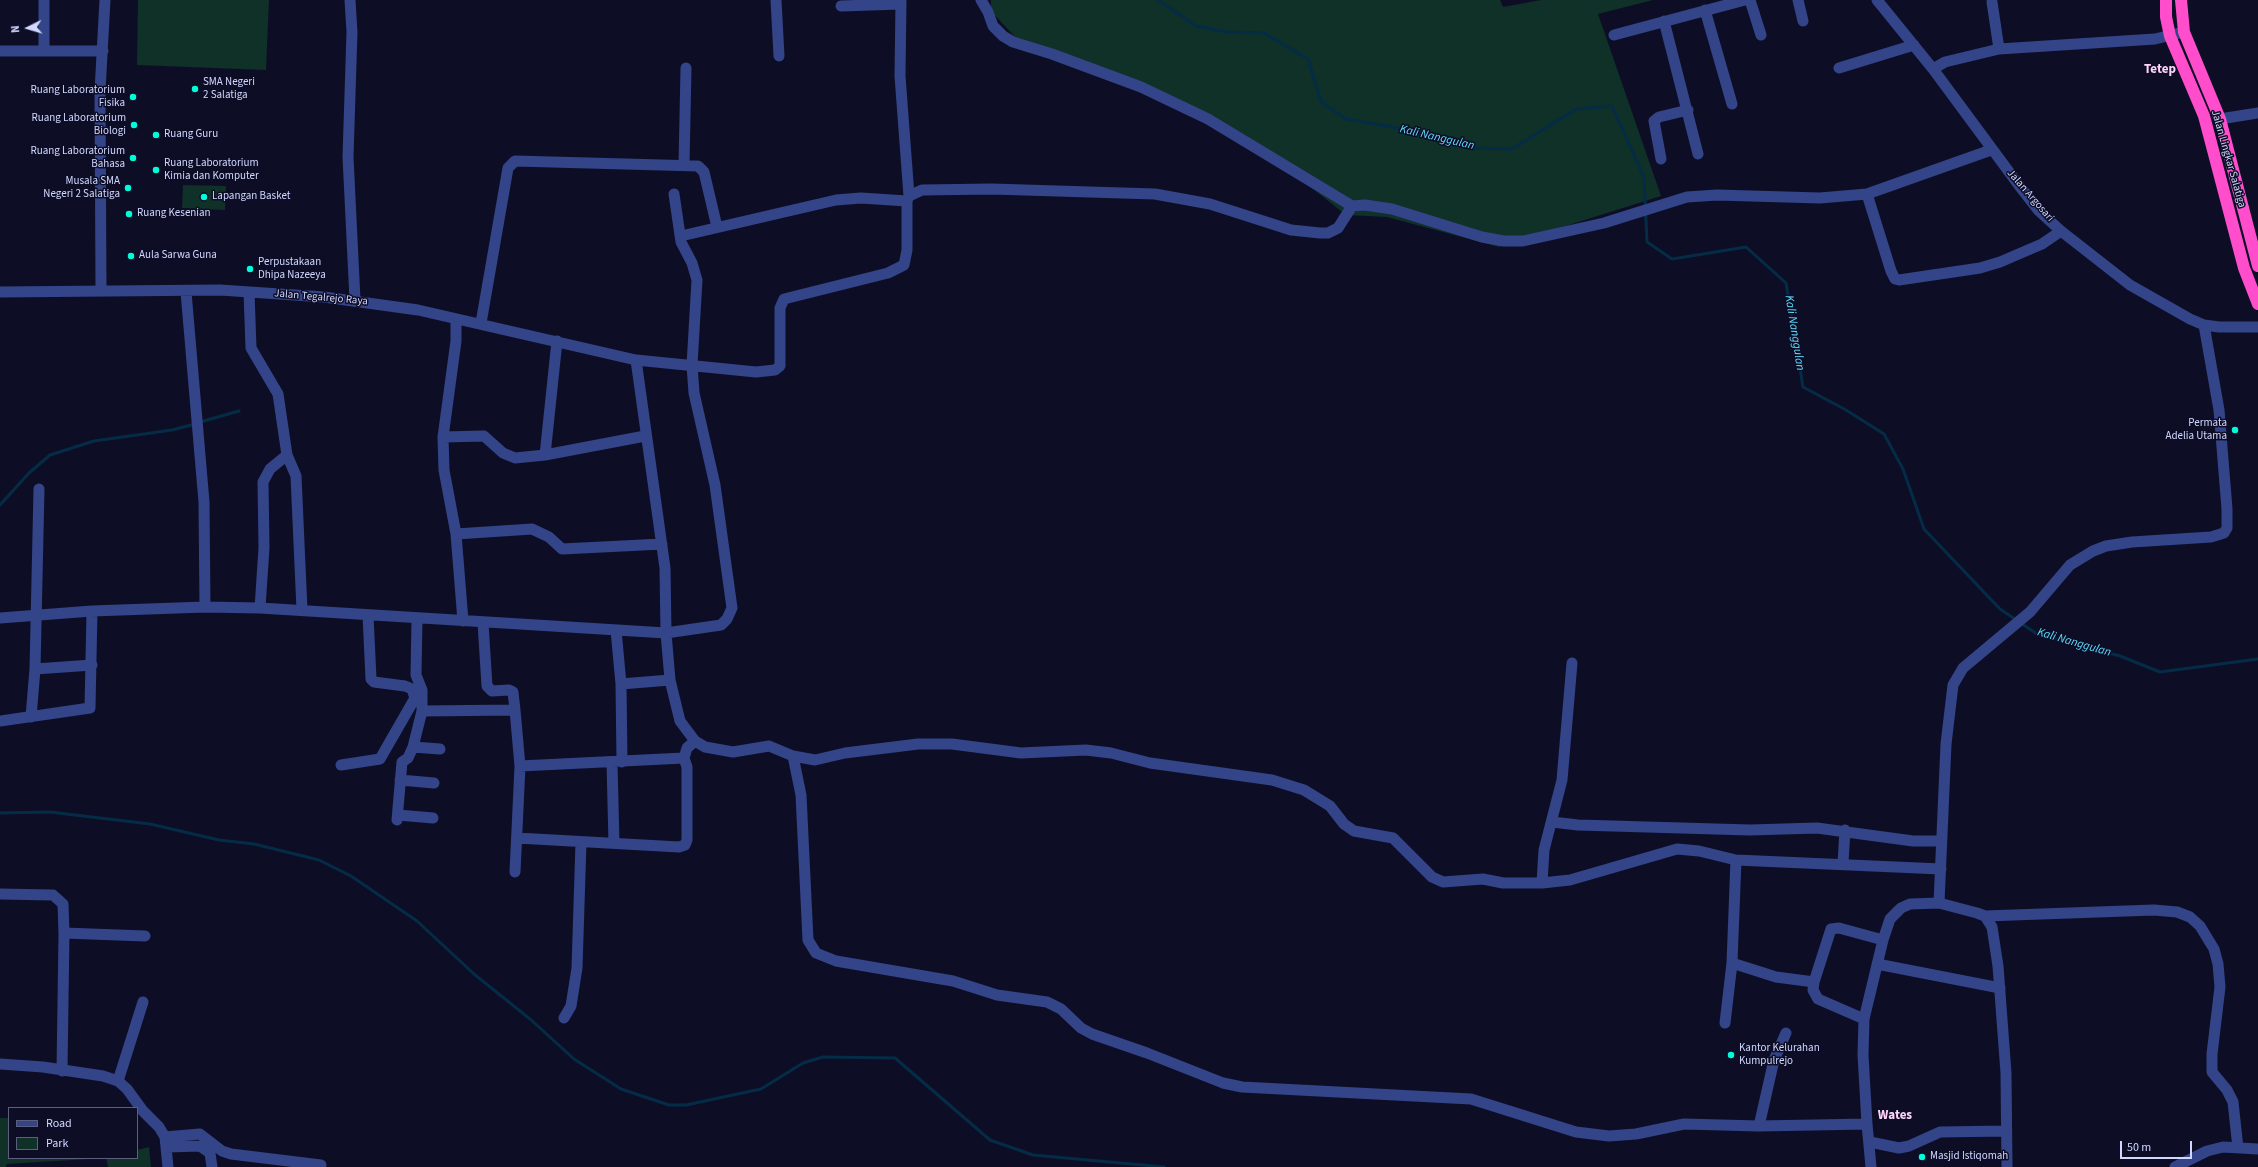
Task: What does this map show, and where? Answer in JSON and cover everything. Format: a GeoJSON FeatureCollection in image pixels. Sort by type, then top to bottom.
{"type":"FeatureCollection","features":[{"type":"Feature","properties":{"kind":"highway","name":"Jalan Lingkar Salatiga"},"geometry":{"type":"LineString","coordinates":[[2166,0],[2166,17],[2170,36],[2204,116],[2244,268],[2258,304]]}},
{"type":"Feature","properties":{"kind":"highway","name":"Jalan Lingkar Salatiga"},"geometry":{"type":"LineString","coordinates":[[2181,0],[2184,32],[2220,119],[2258,266]]}},
{"type":"Feature","properties":{"kind":"street"},"geometry":{"type":"LineString","coordinates":[[44,0],[44,50]]}},
{"type":"Feature","properties":{"kind":"street"},"geometry":{"type":"LineString","coordinates":[[102,290],[100,91],[105,0]]}},
{"type":"Feature","properties":{"kind":"street"},"geometry":{"type":"LineString","coordinates":[[350,0],[352,32],[348,157],[354,300]]}},
{"type":"Feature","properties":{"kind":"street"},"geometry":{"type":"LineString","coordinates":[[776,0],[779,56]]}},
{"type":"Feature","properties":{"kind":"street"},"geometry":{"type":"LineString","coordinates":[[981,0],[988,12],[993,26],[1003,36],[1014,42],[1052,54],[1141,87],[1208,119],[1352,206],[1365,205],[1392,209],[1482,237],[1504,241],[1523,241],[1546,237],[1604,223],[1634,212],[1687,197],[1702,195],[1807,198],[1867,194],[1991,150]]}},
{"type":"Feature","properties":{"kind":"street"},"geometry":{"type":"LineString","coordinates":[[1614,34],[1745,0]]}},
{"type":"Feature","properties":{"kind":"street"},"geometry":{"type":"LineString","coordinates":[[1750,0],[1761,35]]}},
{"type":"Feature","properties":{"kind":"street"},"geometry":{"type":"LineString","coordinates":[[1798,0],[1803,21]]}},
{"type":"Feature","properties":{"kind":"street","name":"Jalan Argosari"},"geometry":{"type":"LineString","coordinates":[[1877,0],[1933,69],[1991,150],[2039,211],[2061,231],[2130,285],[2183,315],[2204,325],[2258,327]]}},
{"type":"Feature","properties":{"kind":"street"},"geometry":{"type":"LineString","coordinates":[[841,6],[901,2],[900,76],[908,199]]}},
{"type":"Feature","properties":{"kind":"street"},"geometry":{"type":"LineString","coordinates":[[1992,2],[1999,48]]}},
{"type":"Feature","properties":{"kind":"street"},"geometry":{"type":"LineString","coordinates":[[1705,10],[1732,104]]}},
{"type":"Feature","properties":{"kind":"street"},"geometry":{"type":"LineString","coordinates":[[1664,21],[1688,110],[1698,154]]}},
{"type":"Feature","properties":{"kind":"street"},"geometry":{"type":"LineString","coordinates":[[1933,69],[1945,62],[1999,48],[2155,39],[2184,32]]}},
{"type":"Feature","properties":{"kind":"street"},"geometry":{"type":"LineString","coordinates":[[1838,68],[1914,45]]}},
{"type":"Feature","properties":{"kind":"street"},"geometry":{"type":"LineString","coordinates":[[0,51],[103,51]]}},
{"type":"Feature","properties":{"kind":"street"},"geometry":{"type":"LineString","coordinates":[[684,165],[686,68]]}},
{"type":"Feature","properties":{"kind":"street"},"geometry":{"type":"LineString","coordinates":[[1661,159],[1654,121],[1659,117],[1688,110]]}},
{"type":"Feature","properties":{"kind":"street"},"geometry":{"type":"LineString","coordinates":[[2220,119],[2258,113]]}},
{"type":"Feature","properties":{"kind":"street"},"geometry":{"type":"LineString","coordinates":[[481,323],[509,165],[518,160],[698,166],[702,168],[717,227]]}},
{"type":"Feature","properties":{"kind":"street"},"geometry":{"type":"LineString","coordinates":[[681,236],[836,200],[861,198],[908,199],[922,190],[992,188],[1155,194],[1210,204],[1291,230],[1320,233],[1328,233],[1338,228],[1352,206]]}},
{"type":"Feature","properties":{"kind":"street"},"geometry":{"type":"LineString","coordinates":[[0,614],[0,618],[92,611],[206,607],[302,610],[417,619],[666,633],[721,625],[727,619],[732,608],[715,485],[694,393],[692,365],[697,280],[692,263],[681,242],[674,194]]}},
{"type":"Feature","properties":{"kind":"street"},"geometry":{"type":"LineString","coordinates":[[1867,194],[1891,271],[1895,279],[1899,280],[1980,268],[2000,262],[2042,244],[2061,231]]}},
{"type":"Feature","properties":{"kind":"street","name":"Jalan Tegalrejo Raya"},"geometry":{"type":"LineString","coordinates":[[0,292],[102,290],[186,292],[220,290],[354,300],[418,310],[481,323],[636,360],[756,372],[777,369],[781,362],[780,308],[784,299],[888,274],[904,265],[907,250],[908,199]]}},
{"type":"Feature","properties":{"kind":"street"},"geometry":{"type":"LineString","coordinates":[[186,292],[204,502],[206,607]]}},
{"type":"Feature","properties":{"kind":"street"},"geometry":{"type":"LineString","coordinates":[[249,292],[251,348],[278,394],[287,455],[296,476],[302,610]]}},
{"type":"Feature","properties":{"kind":"street"},"geometry":{"type":"LineString","coordinates":[[456,319],[456,341],[443,437],[444,470],[456,534],[463,621]]}},
{"type":"Feature","properties":{"kind":"street"},"geometry":{"type":"LineString","coordinates":[[1939,903],[1946,744],[1953,685],[1970,660],[2013,627],[2038,604],[2070,565],[2093,551],[2106,546],[2132,542],[2211,537],[2224,533],[2228,521],[2219,410],[2204,325]]}},
{"type":"Feature","properties":{"kind":"street"},"geometry":{"type":"LineString","coordinates":[[545,455],[557,341]]}},
{"type":"Feature","properties":{"kind":"street"},"geometry":{"type":"LineString","coordinates":[[636,360],[645,436],[665,568],[666,633],[670,680],[680,721],[695,741],[705,747],[733,752],[769,746],[793,756],[815,760],[845,753],[918,744],[952,744],[987,750],[1021,753],[1086,750],[1111,753],[1150,763],[1272,780],[1304,790],[1330,806],[1344,824],[1354,831],[1393,838],[1432,877],[1443,882],[1483,879],[1503,884],[1542,883],[1570,880],[1677,849],[1698,851],[1736,860],[1843,863],[1941,869]]}},
{"type":"Feature","properties":{"kind":"street"},"geometry":{"type":"LineString","coordinates":[[443,437],[484,436],[503,453],[515,458],[545,455],[645,436]]}},
{"type":"Feature","properties":{"kind":"street"},"geometry":{"type":"LineString","coordinates":[[260,608],[264,548],[263,482],[270,469],[287,455]]}},
{"type":"Feature","properties":{"kind":"street"},"geometry":{"type":"LineString","coordinates":[[32,717],[35,669],[39,489]]}},
{"type":"Feature","properties":{"kind":"street"},"geometry":{"type":"LineString","coordinates":[[456,534],[532,529],[548,537],[562,549],[662,544]]}},
{"type":"Feature","properties":{"kind":"street"},"geometry":{"type":"LineString","coordinates":[[0,721],[90,708],[92,611]]}},
{"type":"Feature","properties":{"kind":"street"},"geometry":{"type":"LineString","coordinates":[[341,764],[380,759],[415,698],[412,690],[405,686],[374,682],[371,679],[369,674],[368,615]]}},
{"type":"Feature","properties":{"kind":"street"},"geometry":{"type":"LineString","coordinates":[[417,619],[416,675],[422,690],[422,711],[413,747],[408,758],[402,762],[397,818],[432,818]]}},
{"type":"Feature","properties":{"kind":"street"},"geometry":{"type":"LineString","coordinates":[[483,623],[488,686],[492,691],[509,690],[513,692],[520,766],[515,872]]}},
{"type":"Feature","properties":{"kind":"street"},"geometry":{"type":"LineString","coordinates":[[614,843],[621,684],[616,630]]}},
{"type":"Feature","properties":{"kind":"street"},"geometry":{"type":"LineString","coordinates":[[1542,883],[1544,850],[1562,780],[1572,663]]}},
{"type":"Feature","properties":{"kind":"street"},"geometry":{"type":"LineString","coordinates":[[35,669],[92,665]]}},
{"type":"Feature","properties":{"kind":"street"},"geometry":{"type":"LineString","coordinates":[[621,684],[670,680]]}},
{"type":"Feature","properties":{"kind":"street"},"geometry":{"type":"LineString","coordinates":[[422,711],[515,710]]}},
{"type":"Feature","properties":{"kind":"street"},"geometry":{"type":"LineString","coordinates":[[517,838],[679,847],[685,845],[687,840],[687,767],[684,758],[687,748],[695,741]]}},
{"type":"Feature","properties":{"kind":"street"},"geometry":{"type":"LineString","coordinates":[[413,747],[440,749]]}},
{"type":"Feature","properties":{"kind":"street"},"geometry":{"type":"LineString","coordinates":[[793,756],[801,795],[808,940],[816,953],[825,958],[953,981],[997,995],[1047,1002],[1061,1009],[1081,1028],[1092,1034],[1223,1083],[1242,1087],[1472,1099],[1576,1132],[1598,1135],[1636,1134],[1684,1124],[1760,1126],[1866,1124]]}},
{"type":"Feature","properties":{"kind":"street"},"geometry":{"type":"LineString","coordinates":[[520,766],[684,758]]}},
{"type":"Feature","properties":{"kind":"street"},"geometry":{"type":"LineString","coordinates":[[400,780],[434,782]]}},
{"type":"Feature","properties":{"kind":"street"},"geometry":{"type":"LineString","coordinates":[[1552,822],[1750,830],[1817,828],[1845,830],[1887,838],[1942,841]]}},
{"type":"Feature","properties":{"kind":"street"},"geometry":{"type":"LineString","coordinates":[[1843,863],[1845,830]]}},
{"type":"Feature","properties":{"kind":"street"},"geometry":{"type":"LineString","coordinates":[[564,1018],[571,1006],[577,968],[581,842]]}},
{"type":"Feature","properties":{"kind":"street"},"geometry":{"type":"LineString","coordinates":[[1725,1023],[1732,963],[1736,860]]}},
{"type":"Feature","properties":{"kind":"street"},"geometry":{"type":"LineString","coordinates":[[0,894],[48,895],[58,898],[63,904],[62,1071]]}},
{"type":"Feature","properties":{"kind":"street"},"geometry":{"type":"LineString","coordinates":[[1871,1167],[1870,1142],[1866,1124],[1863,1055],[1864,1019],[1883,940],[1890,919],[1901,908],[1910,904],[1939,903],[1985,916],[2154,910],[2177,912],[2195,922],[2214,949],[2218,964],[2220,987],[2212,1068],[2214,1076],[2227,1090],[2233,1102],[2238,1148]]}},
{"type":"Feature","properties":{"kind":"street"},"geometry":{"type":"LineString","coordinates":[[1985,916],[1990,921],[1994,934],[2000,988],[2006,1073],[2006,1167]]}},
{"type":"Feature","properties":{"kind":"street"},"geometry":{"type":"LineString","coordinates":[[1864,1019],[1818,999],[1813,990],[1814,982],[1831,929],[1839,928],[1883,940]]}},
{"type":"Feature","properties":{"kind":"street"},"geometry":{"type":"LineString","coordinates":[[64,933],[145,936]]}},
{"type":"Feature","properties":{"kind":"street"},"geometry":{"type":"LineString","coordinates":[[1732,963],[1776,977],[1814,982]]}},
{"type":"Feature","properties":{"kind":"street"},"geometry":{"type":"LineString","coordinates":[[1877,964],[2000,988]]}},
{"type":"Feature","properties":{"kind":"street"},"geometry":{"type":"LineString","coordinates":[[118,1081],[142,1002]]}},
{"type":"Feature","properties":{"kind":"street"},"geometry":{"type":"LineString","coordinates":[[1760,1126],[1774,1060],[1786,1033]]}},
{"type":"Feature","properties":{"kind":"street"},"geometry":{"type":"LineString","coordinates":[[0,1064],[62,1071],[118,1081],[127,1089],[143,1111],[159,1127],[166,1142],[168,1167]]}},
{"type":"Feature","properties":{"kind":"street"},"geometry":{"type":"LineString","coordinates":[[1870,1142],[1899,1148],[1909,1146],[1940,1132],[2006,1132]]}},
{"type":"Feature","properties":{"kind":"street"},"geometry":{"type":"LineString","coordinates":[[166,1142],[200,1134],[222,1151],[231,1154],[308,1165],[321,1165]]}},
{"type":"Feature","properties":{"kind":"street"},"geometry":{"type":"LineString","coordinates":[[166,1142],[200,1146],[210,1153],[212,1167]]}},
{"type":"Feature","properties":{"kind":"street"},"geometry":{"type":"LineString","coordinates":[[2175,1167],[2207,1151],[2223,1148],[2258,1148]]}},
{"type":"Feature","properties":{"kind":"green space"},"geometry":{"type":"Polygon","coordinates":[[[138,0],[269,0],[266,70],[137,65],[138,0]]]}},
{"type":"Feature","properties":{"kind":"green space"},"geometry":{"type":"Polygon","coordinates":[[[991,0],[1500,0],[1503,7],[1541,0],[1653,0],[1598,14],[1661,196],[1499,247],[1387,217],[1346,215],[1288,169],[1206,120],[1016,38],[991,11],[991,0]]]}},
{"type":"Feature","properties":{"kind":"green space","name":"Lapangan Basket"},"geometry":{"type":"Polygon","coordinates":[[[183,185],[226,186],[225,210],[182,208],[183,185]]]}},
{"type":"Feature","properties":{"kind":"green space"},"geometry":{"type":"Polygon","coordinates":[[[0,1118],[8,1118],[8,1159],[90,1159],[7,1164],[6,1167],[0,1167],[0,1118]]]}},
{"type":"Feature","properties":{"kind":"green space"},"geometry":{"type":"Polygon","coordinates":[[[149,1147],[151,1167],[108,1167],[106,1159],[138,1159],[138,1150],[149,1147]]]}},
{"type":"Feature","properties":{"kind":"waterway","name":"Kali Nanggulan"},"geometry":{"type":"LineString","coordinates":[[1158,0],[1196,26],[1227,32],[1264,33],[1308,59],[1321,102],[1346,119],[1392,127],[1469,148],[1512,149],[1576,109],[1612,106],[1644,177],[1647,242],[1672,259],[1746,247],[1786,283],[1803,387],[1846,410],[1884,434],[1903,469],[1924,529],[2000,609],[2037,634],[2120,656],[2160,672],[2258,659]]}},
{"type":"Feature","properties":{"kind":"waterway"},"geometry":{"type":"LineString","coordinates":[[200,422],[239,411]]}},
{"type":"Feature","properties":{"kind":"waterway"},"geometry":{"type":"LineString","coordinates":[[0,505],[29,473],[50,455],[94,441],[172,430],[195,424]]}},
{"type":"Feature","properties":{"kind":"waterway"},"geometry":{"type":"LineString","coordinates":[[0,813],[50,812],[150,824],[219,840],[254,844],[319,860],[351,876],[417,921],[474,974],[530,1019],[574,1059],[621,1089],[669,1105],[686,1105],[761,1089],[803,1063],[823,1057],[895,1058],[990,1140],[1033,1155],[1164,1167]]}},
{"type":"Feature","properties":{"kind":"place","name":"SMA Negeri 2 Salatiga"},"geometry":{"type":"Point","coordinates":[195,89]}},
{"type":"Feature","properties":{"kind":"place","name":"Ruang Laboratorium Fisika"},"geometry":{"type":"Point","coordinates":[133,97]}},
{"type":"Feature","properties":{"kind":"place","name":"Ruang Laboratorium Biologi"},"geometry":{"type":"Point","coordinates":[134,125]}},
{"type":"Feature","properties":{"kind":"place","name":"Ruang Guru"},"geometry":{"type":"Point","coordinates":[156,135]}},
{"type":"Feature","properties":{"kind":"place","name":"Ruang Laboratorium Bahasa"},"geometry":{"type":"Point","coordinates":[133,158]}},
{"type":"Feature","properties":{"kind":"place","name":"Ruang Laboratorium Kimia dan Komputer"},"geometry":{"type":"Point","coordinates":[156,170]}},
{"type":"Feature","properties":{"kind":"place","name":"Musala SMA Negeri 2 Salatiga"},"geometry":{"type":"Point","coordinates":[128,188]}},
{"type":"Feature","properties":{"kind":"place","name":"Lapangan Basket"},"geometry":{"type":"Point","coordinates":[204,197]}},
{"type":"Feature","properties":{"kind":"place","name":"Ruang Kesenian"},"geometry":{"type":"Point","coordinates":[129,214]}},
{"type":"Feature","properties":{"kind":"place","name":"Aula Sarwa Guna"},"geometry":{"type":"Point","coordinates":[131,256]}},
{"type":"Feature","properties":{"kind":"place","name":"Perpustakaan Dhipa Nazeeya"},"geometry":{"type":"Point","coordinates":[250,269]}},
{"type":"Feature","properties":{"kind":"place","name":"Permata Adelia Utama"},"geometry":{"type":"Point","coordinates":[2235,430]}},
{"type":"Feature","properties":{"kind":"place","name":"Kantor Kelurahan Kumpulrejo"},"geometry":{"type":"Point","coordinates":[1731,1055]}},
{"type":"Feature","properties":{"kind":"place","name":"Masjid Istiqomah"},"geometry":{"type":"Point","coordinates":[1922,1157]}},
{"type":"Feature","properties":{"kind":"district","name":"Tetep"},"geometry":{"type":"Point","coordinates":[2160,70]}},
{"type":"Feature","properties":{"kind":"district","name":"Wates"},"geometry":{"type":"Point","coordinates":[1895,1116]}}]}
